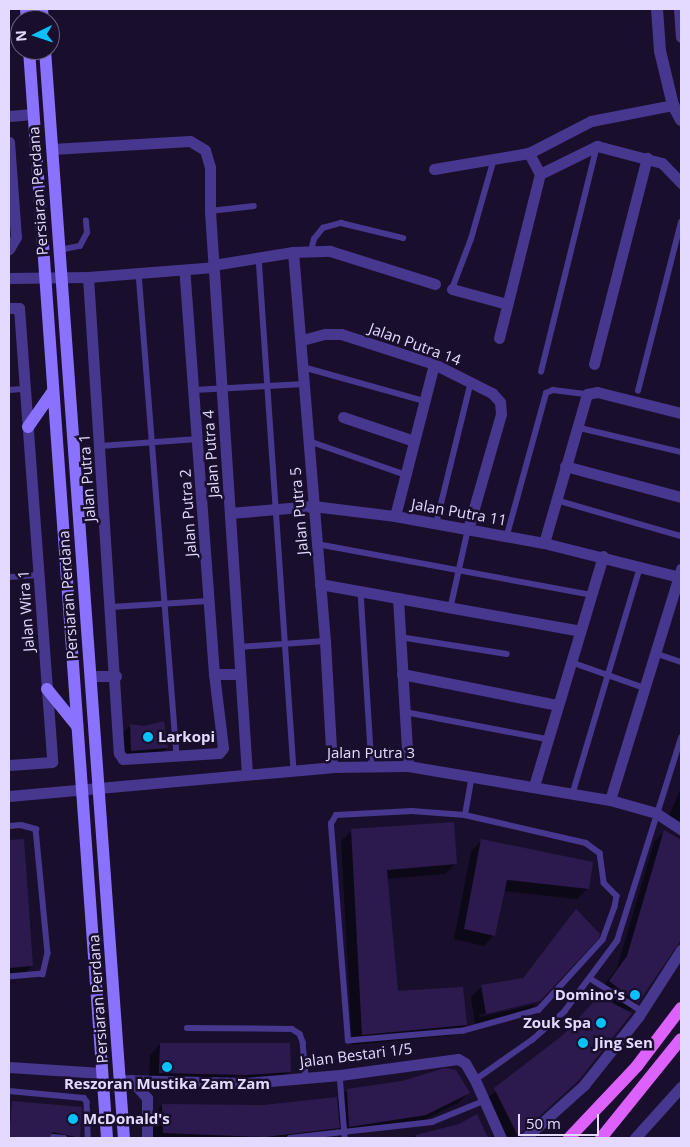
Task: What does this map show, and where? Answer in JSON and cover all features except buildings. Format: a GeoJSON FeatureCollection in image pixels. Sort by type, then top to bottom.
{"type":"FeatureCollection","features":[{"type":"Feature","properties":{"kind":"main road","name":"Persiaran Perdana"},"geometry":{"type":"LineString","coordinates":[[30,60],[107,1138]]}},
{"type":"Feature","properties":{"kind":"main road","name":"Persiaran Perdana"},"geometry":{"type":"LineString","coordinates":[[46,60],[90,676],[125,1080],[124,1138]]}},
{"type":"Feature","properties":{"kind":"main road"},"geometry":{"type":"LineString","coordinates":[[28,427],[53,391]]}},
{"type":"Feature","properties":{"kind":"main road"},"geometry":{"type":"LineString","coordinates":[[47,689],[77,726]]}},
{"type":"Feature","properties":{"kind":"main road"},"geometry":{"type":"LineString","coordinates":[[568,1138],[636,1066],[681,1008]]}},
{"type":"Feature","properties":{"kind":"main road"},"geometry":{"type":"LineString","coordinates":[[601,1138],[681,1038]]}},
{"type":"Feature","properties":{"kind":"street"},"geometry":{"type":"LineString","coordinates":[[657,9],[660,51],[673,105],[681,120]]}},
{"type":"Feature","properties":{"kind":"street"},"geometry":{"type":"LineString","coordinates":[[679,9],[681,34]]}},
{"type":"Feature","properties":{"kind":"street"},"geometry":{"type":"LineString","coordinates":[[434,169],[529,154],[591,121],[673,105]]}},
{"type":"Feature","properties":{"kind":"street"},"geometry":{"type":"LineString","coordinates":[[9,116],[34,114]]}},
{"type":"Feature","properties":{"kind":"street","name":"Jalan Putra 4"},"geometry":{"type":"LineString","coordinates":[[52,149],[190,141],[205,150],[210,167],[213,266],[247,774]]}},
{"type":"Feature","properties":{"kind":"street"},"geometry":{"type":"LineString","coordinates":[[9,142],[10,183],[16,237],[11,247]]}},
{"type":"Feature","properties":{"kind":"street"},"geometry":{"type":"LineString","coordinates":[[540,174],[597,146],[662,163],[681,183]]}},
{"type":"Feature","properties":{"kind":"street"},"geometry":{"type":"LineString","coordinates":[[499,338],[540,174],[529,154]]}},
{"type":"Feature","properties":{"kind":"street"},"geometry":{"type":"LineString","coordinates":[[594,364],[646,158]]}},
{"type":"Feature","properties":{"kind":"street"},"geometry":{"type":"LineString","coordinates":[[9,278],[45,276],[88,277],[184,270],[293,252],[330,251],[435,284]]}},
{"type":"Feature","properties":{"kind":"street","name":"Jalan Putra 5"},"geometry":{"type":"LineString","coordinates":[[293,252],[302,340],[313,506],[325,642],[332,767]]}},
{"type":"Feature","properties":{"kind":"street","name":"Jalan Putra 2"},"geometry":{"type":"LineString","coordinates":[[177,756],[220,753],[223,748],[208,601],[198,439],[184,270]]}},
{"type":"Feature","properties":{"kind":"street","name":"Jalan Putra 1"},"geometry":{"type":"LineString","coordinates":[[88,277],[120,752],[123,759],[177,756]]}},
{"type":"Feature","properties":{"kind":"street"},"geometry":{"type":"LineString","coordinates":[[452,289],[507,304]]}},
{"type":"Feature","properties":{"kind":"street","name":"Jalan Wira 1"},"geometry":{"type":"LineString","coordinates":[[9,765],[52,762],[25,389],[14,308]]}},
{"type":"Feature","properties":{"kind":"street","name":"Jalan Putra 14"},"geometry":{"type":"LineString","coordinates":[[302,340],[325,334],[341,334],[434,364],[471,381],[492,394],[500,402],[501,414],[468,529]]}},
{"type":"Feature","properties":{"kind":"street"},"geometry":{"type":"LineString","coordinates":[[395,516],[434,364]]}},
{"type":"Feature","properties":{"kind":"street"},"geometry":{"type":"LineString","coordinates":[[544,543],[587,394],[597,392],[681,414]]}},
{"type":"Feature","properties":{"kind":"street"},"geometry":{"type":"LineString","coordinates":[[343,417],[414,440]]}},
{"type":"Feature","properties":{"kind":"street"},"geometry":{"type":"LineString","coordinates":[[565,466],[681,497]]}},
{"type":"Feature","properties":{"kind":"street","name":"Jalan Putra 11"},"geometry":{"type":"LineString","coordinates":[[230,513],[313,506],[395,516],[507,535],[680,573]]}},
{"type":"Feature","properties":{"kind":"street"},"geometry":{"type":"LineString","coordinates":[[534,786],[602,556]]}},
{"type":"Feature","properties":{"kind":"street"},"geometry":{"type":"LineString","coordinates":[[610,800],[680,573]]}},
{"type":"Feature","properties":{"kind":"street"},"geometry":{"type":"LineString","coordinates":[[320,584],[580,631]]}},
{"type":"Feature","properties":{"kind":"street"},"geometry":{"type":"LineString","coordinates":[[398,598],[408,766]]}},
{"type":"Feature","properties":{"kind":"street"},"geometry":{"type":"LineString","coordinates":[[214,674],[240,674]]}},
{"type":"Feature","properties":{"kind":"street"},"geometry":{"type":"LineString","coordinates":[[402,674],[557,705]]}},
{"type":"Feature","properties":{"kind":"street"},"geometry":{"type":"LineString","coordinates":[[90,676],[116,676]]}},
{"type":"Feature","properties":{"kind":"street","name":"Jalan Putra 3"},"geometry":{"type":"LineString","coordinates":[[9,796],[82,791],[332,767],[408,766],[573,792],[610,800],[656,813],[681,829]]}},
{"type":"Feature","properties":{"kind":"street"},"geometry":{"type":"LineString","coordinates":[[525,1138],[584,1085],[642,1011],[681,950]]}},
{"type":"Feature","properties":{"kind":"street","name":"Jalan Bestari 1/5"},"geometry":{"type":"LineString","coordinates":[[125,1080],[246,1083],[340,1075],[450,1058],[465,1063],[475,1080],[501,1138]]}},
{"type":"Feature","properties":{"kind":"street"},"geometry":{"type":"LineString","coordinates":[[9,1067],[102,1073]]}},
{"type":"Feature","properties":{"kind":"street"},"geometry":{"type":"LineString","coordinates":[[125,1080],[147,1098]]}},
{"type":"Feature","properties":{"kind":"street"},"geometry":{"type":"LineString","coordinates":[[147,1138],[147,1098],[167,1081]]}},
{"type":"Feature","properties":{"kind":"street"},"geometry":{"type":"LineString","coordinates":[[636,1138],[681,1087]]}},
{"type":"Feature","properties":{"kind":"lane"},"geometry":{"type":"LineString","coordinates":[[542,372],[597,146]]}},
{"type":"Feature","properties":{"kind":"lane"},"geometry":{"type":"LineString","coordinates":[[452,289],[471,239],[494,159]]}},
{"type":"Feature","properties":{"kind":"lane"},"geometry":{"type":"LineString","coordinates":[[210,211],[254,206]]}},
{"type":"Feature","properties":{"kind":"lane"},"geometry":{"type":"LineString","coordinates":[[59,250],[80,246],[87,233],[86,221]]}},
{"type":"Feature","properties":{"kind":"lane"},"geometry":{"type":"LineString","coordinates":[[638,391],[681,222]]}},
{"type":"Feature","properties":{"kind":"lane"},"geometry":{"type":"LineString","coordinates":[[311,251],[314,239],[323,228],[341,223],[403,238]]}},
{"type":"Feature","properties":{"kind":"lane"},"geometry":{"type":"LineString","coordinates":[[259,257],[294,770]]}},
{"type":"Feature","properties":{"kind":"lane"},"geometry":{"type":"LineString","coordinates":[[139,273],[163,604],[177,756]]}},
{"type":"Feature","properties":{"kind":"lane"},"geometry":{"type":"LineString","coordinates":[[303,367],[424,401]]}},
{"type":"Feature","properties":{"kind":"lane"},"geometry":{"type":"LineString","coordinates":[[436,524],[471,381]]}},
{"type":"Feature","properties":{"kind":"lane"},"geometry":{"type":"LineString","coordinates":[[194,390],[304,384]]}},
{"type":"Feature","properties":{"kind":"lane"},"geometry":{"type":"LineString","coordinates":[[9,390],[25,389]]}},
{"type":"Feature","properties":{"kind":"lane"},"geometry":{"type":"LineString","coordinates":[[507,535],[546,393],[554,390],[587,394]]}},
{"type":"Feature","properties":{"kind":"lane"},"geometry":{"type":"LineString","coordinates":[[576,427],[681,452]]}},
{"type":"Feature","properties":{"kind":"lane"},"geometry":{"type":"LineString","coordinates":[[100,446],[198,439]]}},
{"type":"Feature","properties":{"kind":"lane"},"geometry":{"type":"LineString","coordinates":[[308,440],[406,475]]}},
{"type":"Feature","properties":{"kind":"lane"},"geometry":{"type":"LineString","coordinates":[[556,500],[681,536]]}},
{"type":"Feature","properties":{"kind":"lane"},"geometry":{"type":"LineString","coordinates":[[450,606],[468,529]]}},
{"type":"Feature","properties":{"kind":"lane"},"geometry":{"type":"LineString","coordinates":[[317,544],[592,595]]}},
{"type":"Feature","properties":{"kind":"lane"},"geometry":{"type":"LineString","coordinates":[[573,792],[640,565]]}},
{"type":"Feature","properties":{"kind":"lane"},"geometry":{"type":"LineString","coordinates":[[9,577],[38,574]]}},
{"type":"Feature","properties":{"kind":"lane"},"geometry":{"type":"LineString","coordinates":[[362,592],[372,766]]}},
{"type":"Feature","properties":{"kind":"lane"},"geometry":{"type":"LineString","coordinates":[[111,607],[208,601]]}},
{"type":"Feature","properties":{"kind":"lane"},"geometry":{"type":"LineString","coordinates":[[400,637],[507,654]]}},
{"type":"Feature","properties":{"kind":"lane"},"geometry":{"type":"LineString","coordinates":[[239,647],[325,642]]}},
{"type":"Feature","properties":{"kind":"lane"},"geometry":{"type":"LineString","coordinates":[[655,653],[681,662]]}},
{"type":"Feature","properties":{"kind":"lane"},"geometry":{"type":"LineString","coordinates":[[571,662],[607,673],[645,688]]}},
{"type":"Feature","properties":{"kind":"lane"},"geometry":{"type":"LineString","coordinates":[[405,712],[547,739]]}},
{"type":"Feature","properties":{"kind":"lane"},"geometry":{"type":"LineString","coordinates":[[475,1080],[551,1024],[591,979],[617,941],[681,738]]}},
{"type":"Feature","properties":{"kind":"lane"},"geometry":{"type":"LineString","coordinates":[[465,815],[472,776]]}},
{"type":"Feature","properties":{"kind":"lane"},"geometry":{"type":"LineString","coordinates":[[412,811],[465,815],[586,843],[600,853],[604,883],[617,896],[603,940],[539,1010],[464,1032],[348,1041],[331,824],[336,816],[345,815],[412,811]]}},
{"type":"Feature","properties":{"kind":"lane"},"geometry":{"type":"LineString","coordinates":[[9,826],[22,825],[36,829],[48,953],[44,974],[9,978]]}},
{"type":"Feature","properties":{"kind":"lane"},"geometry":{"type":"LineString","coordinates":[[591,979],[642,1011]]}},
{"type":"Feature","properties":{"kind":"lane"},"geometry":{"type":"LineString","coordinates":[[188,1028],[292,1030],[300,1034],[303,1042],[306,1078]]}},
{"type":"Feature","properties":{"kind":"lane"},"geometry":{"type":"LineString","coordinates":[[340,1075],[345,1136]]}},
{"type":"Feature","properties":{"kind":"lane"},"geometry":{"type":"LineString","coordinates":[[9,1091],[84,1098],[87,1102],[88,1138]]}},
{"type":"Feature","properties":{"kind":"lane"},"geometry":{"type":"LineString","coordinates":[[290,1138],[345,1136],[432,1122],[484,1101]]}},
{"type":"Feature","properties":{"kind":"lane"},"geometry":{"type":"LineString","coordinates":[[53,1137],[64,1138]]}},
{"type":"Feature","properties":{"kind":"place","name":"Larkopi"},"geometry":{"type":"Point","coordinates":[148,737]}},
{"type":"Feature","properties":{"kind":"place","name":"Domino's"},"geometry":{"type":"Point","coordinates":[635,995]}},
{"type":"Feature","properties":{"kind":"place","name":"Zouk Spa"},"geometry":{"type":"Point","coordinates":[601,1023]}},
{"type":"Feature","properties":{"kind":"place","name":"Jing Sen"},"geometry":{"type":"Point","coordinates":[583,1043]}},
{"type":"Feature","properties":{"kind":"place","name":"Reszoran Mustika Zam Zam"},"geometry":{"type":"Point","coordinates":[167,1067]}},
{"type":"Feature","properties":{"kind":"place","name":"McDonald's"},"geometry":{"type":"Point","coordinates":[73,1119]}}]}
